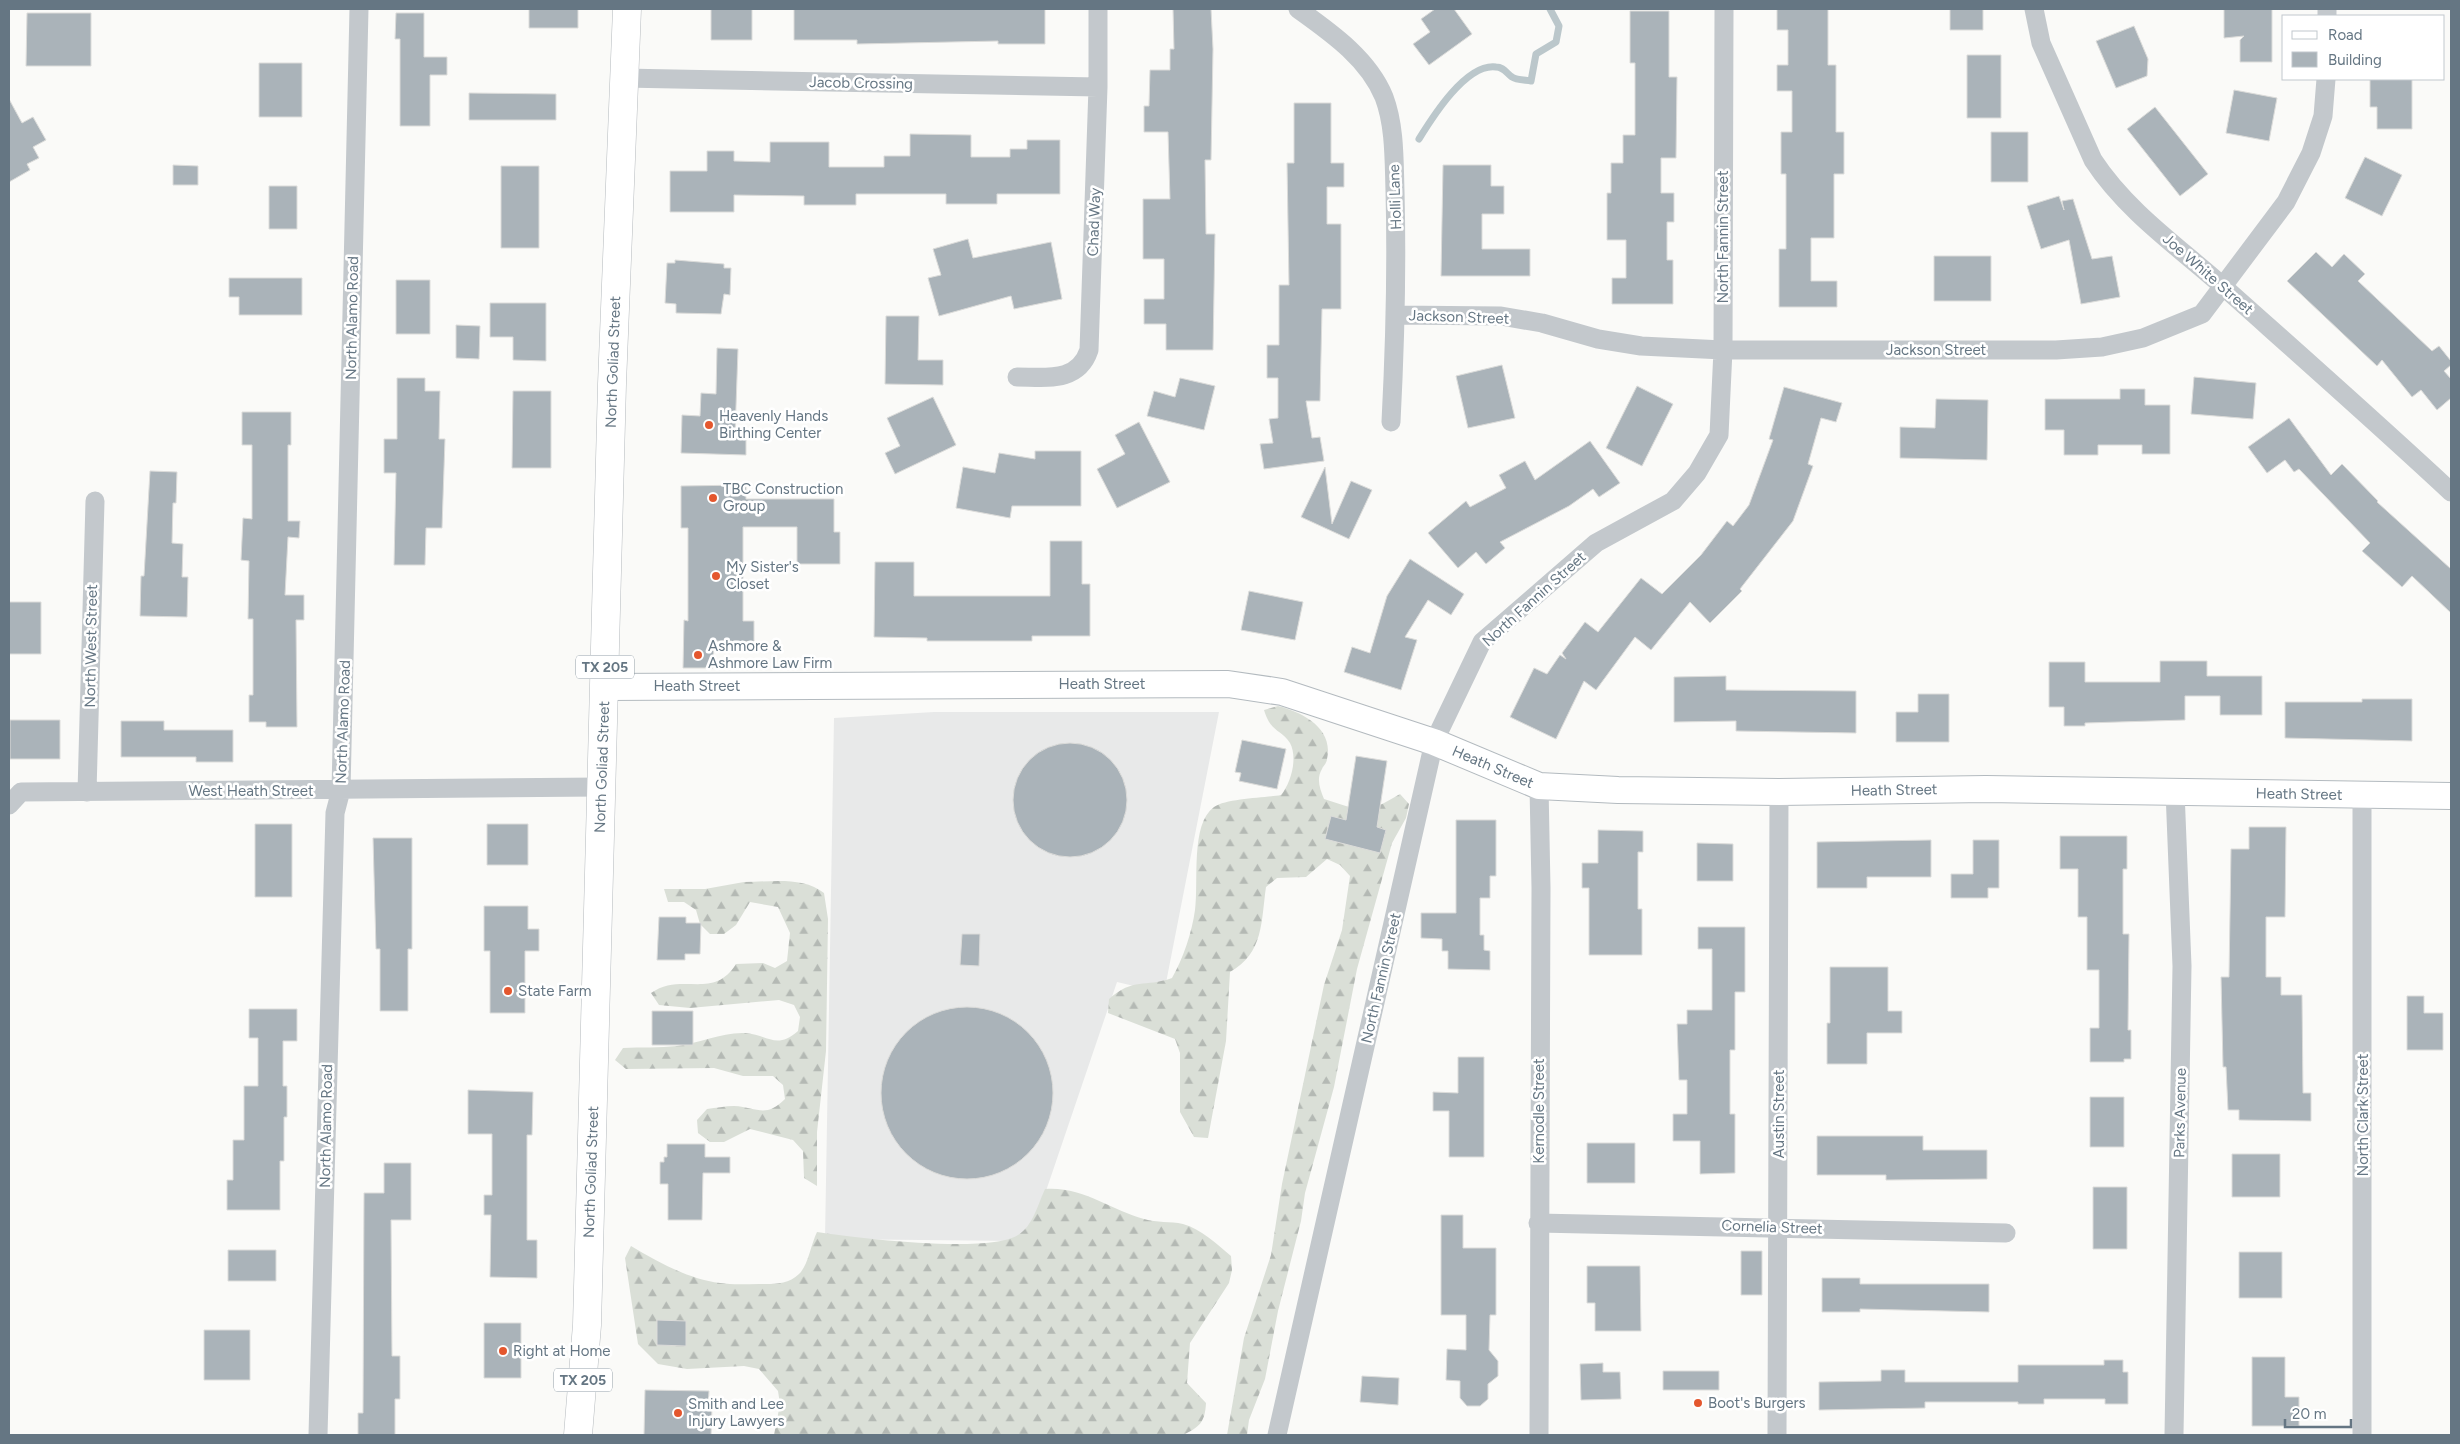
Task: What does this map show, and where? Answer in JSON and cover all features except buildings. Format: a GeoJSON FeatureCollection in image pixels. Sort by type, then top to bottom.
{"type":"FeatureCollection","features":[{"type":"Feature","properties":{"kind":"main road","name":"North Goliad Street"},"geometry":{"type":"LineString","coordinates":[[578,1435],[587,1325],[612,384],[627,9]]}},
{"type":"Feature","properties":{"kind":"street","name":"North Alamo Road"},"geometry":{"type":"LineString","coordinates":[[318,1435],[335,813],[341,790],[359,9]]}},
{"type":"Feature","properties":{"kind":"street","name":"Chad Way"},"geometry":{"type":"LineString","coordinates":[[1017,377],[1062,376],[1077,371],[1090,350],[1098,87],[1098,9]]}},
{"type":"Feature","properties":{"kind":"street","name":"Holli Lane"},"geometry":{"type":"LineString","coordinates":[[1298,9],[1336,36],[1364,65],[1384,97],[1393,141],[1396,315],[1391,422]]}},
{"type":"Feature","properties":{"kind":"street","name":"North Fannin Street"},"geometry":{"type":"LineString","coordinates":[[1277,1435],[1434,742],[1482,642],[1596,543],[1673,501],[1697,473],[1719,435],[1723,350],[1724,9]]}},
{"type":"Feature","properties":{"kind":"street","name":"Joe White Street"},"geometry":{"type":"LineString","coordinates":[[2034,9],[2041,43],[2093,160],[2103,176],[2140,214],[2224,287],[2451,492]]}},
{"type":"Feature","properties":{"kind":"street","name":"Jacob Crossing"},"geometry":{"type":"LineString","coordinates":[[624,78],[1098,87]]}},
{"type":"Feature","properties":{"kind":"street","name":"Jackson Street"},"geometry":{"type":"LineString","coordinates":[[1396,315],[1501,316],[1542,323],[1598,339],[1641,346],[1723,350],[2056,350],[2102,347],[2143,338],[2202,314],[2286,202],[2311,153],[2323,116],[2326,80]]}},
{"type":"Feature","properties":{"kind":"street","name":"North West Street"},"geometry":{"type":"LineString","coordinates":[[87,792],[95,501]]}},
{"type":"Feature","properties":{"kind":"street","name":"Heath Street"},"geometry":{"type":"LineString","coordinates":[[604,687],[1228,684],[1282,692],[1434,742],[1539,786],[1618,790],[1779,792],[1986,789],[2451,796]]}},
{"type":"Feature","properties":{"kind":"street","name":"West Heath Street"},"geometry":{"type":"LineString","coordinates":[[15,798],[87,792],[602,786]]}},
{"type":"Feature","properties":{"kind":"street","name":"Kernodle Street"},"geometry":{"type":"LineString","coordinates":[[1539,786],[1541,888],[1538,1223],[1539,1435]]}},
{"type":"Feature","properties":{"kind":"street","name":"Parks Avenue"},"geometry":{"type":"LineString","coordinates":[[2174,791],[2182,966],[2174,1435]]}},
{"type":"Feature","properties":{"kind":"street","name":"Austin Street"},"geometry":{"type":"LineString","coordinates":[[1777,1435],[1780,1228],[1779,792]]}},
{"type":"Feature","properties":{"kind":"street","name":"North Clark Street"},"geometry":{"type":"LineString","coordinates":[[2362,795],[2362,1435]]}},
{"type":"Feature","properties":{"kind":"street","name":"Cornelia Street"},"geometry":{"type":"LineString","coordinates":[[1538,1223],[2006,1233]]}},
{"type":"Feature","properties":{"kind":"shaded area"},"geometry":{"type":"Polygon","coordinates":[[[934,712],[1219,712],[1164,993],[1117,982],[1029,1241],[825,1239],[834,718],[934,712]]]}},
{"type":"Feature","properties":{"kind":"green space"},"geometry":{"type":"Polygon","coordinates":[[[1278,706],[1306,717],[1321,730],[1326,738],[1328,748],[1327,760],[1320,773],[1319,780],[1324,799],[1363,809],[1378,806],[1400,794],[1409,804],[1406,818],[1392,843],[1357,969],[1334,1087],[1305,1193],[1301,1221],[1278,1311],[1265,1379],[1249,1420],[1247,1435],[1227,1435],[1244,1338],[1271,1255],[1282,1184],[1324,985],[1342,930],[1350,876],[1340,865],[1327,859],[1306,877],[1277,878],[1266,887],[1259,935],[1255,946],[1241,964],[1230,972],[1226,1041],[1208,1138],[1194,1137],[1180,1112],[1180,1053],[1175,1039],[1108,1013],[1109,999],[1118,992],[1133,985],[1172,978],[1176,971],[1194,918],[1198,840],[1206,815],[1220,804],[1281,795],[1285,790],[1292,770],[1292,749],[1287,739],[1270,723],[1264,710],[1278,706]]]}},
{"type":"Feature","properties":{"kind":"green space"},"geometry":{"type":"Polygon","coordinates":[[[744,882],[796,882],[806,884],[824,893],[828,919],[826,1051],[817,1132],[817,1186],[804,1178],[803,1151],[793,1140],[750,1129],[724,1142],[710,1142],[698,1133],[697,1120],[707,1109],[734,1106],[766,1110],[778,1105],[785,1099],[783,1085],[773,1076],[743,1076],[714,1068],[626,1069],[615,1060],[623,1048],[677,1046],[736,1033],[753,1034],[778,1041],[790,1037],[798,1031],[800,1017],[794,1005],[779,1000],[690,1008],[659,1005],[651,993],[674,984],[707,984],[717,981],[727,975],[736,964],[763,963],[775,968],[787,961],[790,933],[778,907],[750,902],[736,925],[724,934],[710,934],[700,924],[696,910],[684,902],[668,902],[664,889],[705,889],[744,882]]]}},
{"type":"Feature","properties":{"kind":"green space"},"geometry":{"type":"Polygon","coordinates":[[[1045,1189],[1071,1191],[1144,1219],[1190,1226],[1208,1237],[1231,1256],[1232,1270],[1229,1283],[1190,1343],[1187,1383],[1206,1403],[1203,1419],[1194,1429],[1183,1435],[774,1435],[780,1404],[778,1391],[759,1369],[744,1366],[687,1369],[658,1364],[638,1344],[625,1258],[631,1246],[685,1274],[708,1281],[725,1284],[780,1283],[795,1278],[802,1270],[817,1232],[921,1243],[952,1244],[1003,1241],[1018,1235],[1028,1226],[1045,1189]]]}},
{"type":"Feature","properties":{"kind":"waterway"},"geometry":{"type":"LineString","coordinates":[[1419,139],[1441,106],[1462,82],[1473,74],[1485,68],[1499,67],[1514,78],[1531,81],[1536,54],[1556,42],[1559,26],[1550,9]]}},
{"type":"Feature","properties":{"kind":"place","name":"Heavenly Hands Birthing Center"},"geometry":{"type":"Point","coordinates":[709,425]}},
{"type":"Feature","properties":{"kind":"place","name":"TBC Construction Group"},"geometry":{"type":"Point","coordinates":[713,498]}},
{"type":"Feature","properties":{"kind":"place","name":"My Sister's Closet"},"geometry":{"type":"Point","coordinates":[716,576]}},
{"type":"Feature","properties":{"kind":"place","name":"Ashmore & Ashmore Law Firm"},"geometry":{"type":"Point","coordinates":[698,655]}},
{"type":"Feature","properties":{"kind":"place","name":"State Farm"},"geometry":{"type":"Point","coordinates":[508,991]}},
{"type":"Feature","properties":{"kind":"place","name":"Right at Home"},"geometry":{"type":"Point","coordinates":[503,1351]}},
{"type":"Feature","properties":{"kind":"place","name":"Boot's Burgers"},"geometry":{"type":"Point","coordinates":[1698,1403]}},
{"type":"Feature","properties":{"kind":"place","name":"Smith and Lee Injury Lawyers"},"geometry":{"type":"Point","coordinates":[678,1413]}}]}
